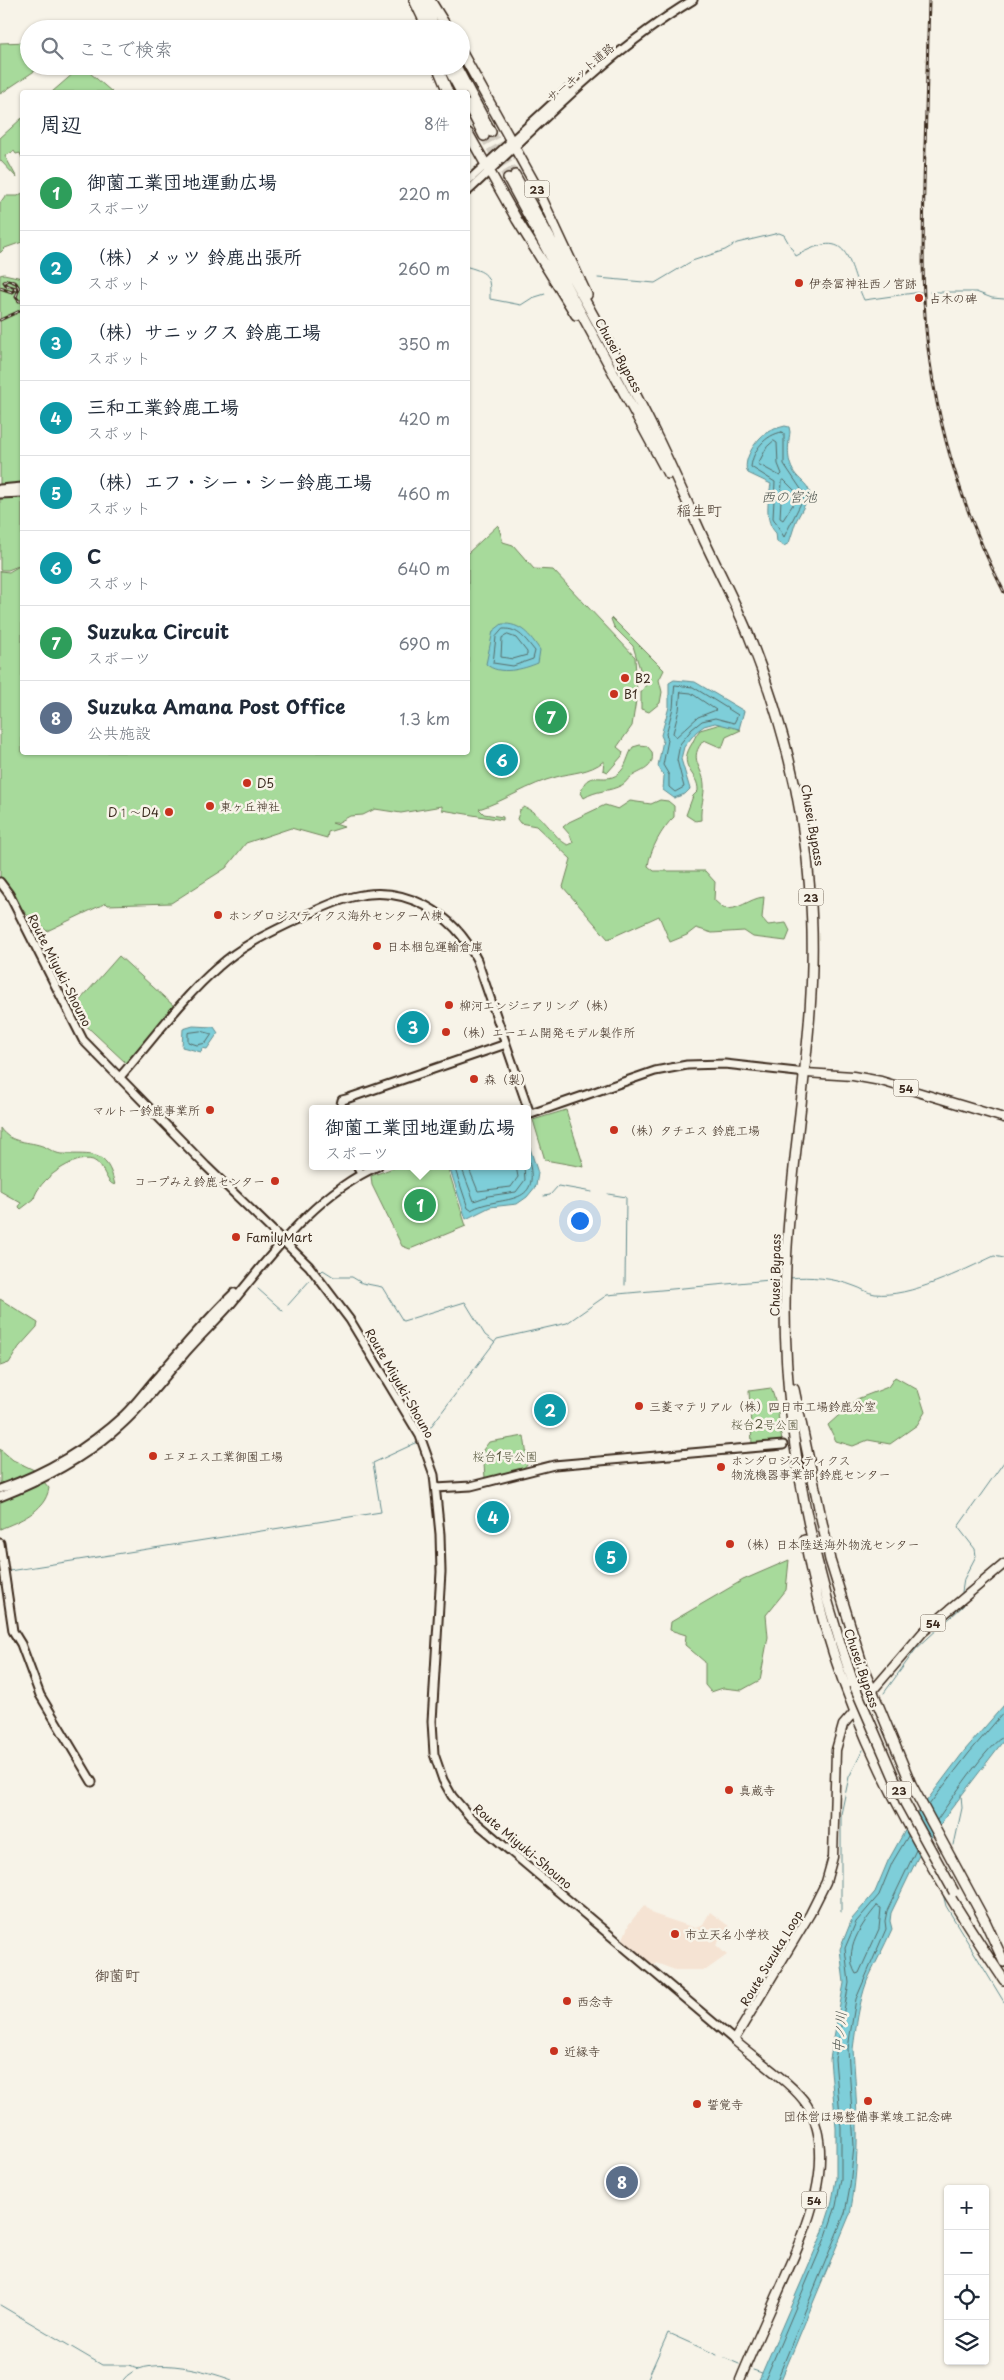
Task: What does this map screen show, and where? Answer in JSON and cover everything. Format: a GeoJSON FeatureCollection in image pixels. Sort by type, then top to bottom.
{"type":"FeatureCollection","features":[{"type":"Feature","properties":{"kind":"highway"},"geometry":{"type":"LineString","coordinates":[[413,0],[419,20]]}},
{"type":"Feature","properties":{"kind":"highway"},"geometry":{"type":"LineString","coordinates":[[413,0],[423,20]]}},
{"type":"Feature","properties":{"kind":"highway"},"geometry":{"type":"LineString","coordinates":[[423,0],[432,20]]}},
{"type":"Feature","properties":{"kind":"highway"},"geometry":{"type":"LineString","coordinates":[[430,0],[442,20]]}},
{"type":"Feature","properties":{"kind":"highway","name":"23"},"geometry":{"type":"LineString","coordinates":[[470,67],[536,186],[602,333]]}},
{"type":"Feature","properties":{"kind":"highway"},"geometry":{"type":"LineString","coordinates":[[441,75],[447,90]]}},
{"type":"Feature","properties":{"kind":"highway"},"geometry":{"type":"LineString","coordinates":[[452,75],[460,90]]}},
{"type":"Feature","properties":{"kind":"highway"},"geometry":{"type":"LineString","coordinates":[[460,75],[467,90]]}},
{"type":"Feature","properties":{"kind":"highway"},"geometry":{"type":"LineString","coordinates":[[470,96],[488,134],[470,108]]}},
{"type":"Feature","properties":{"kind":"highway"},"geometry":{"type":"LineString","coordinates":[[470,137],[487,167]]}},
{"type":"Feature","properties":{"kind":"highway","name":"23"},"geometry":{"type":"LineString","coordinates":[[487,167],[526,236],[626,395]]}},
{"type":"Feature","properties":{"kind":"highway","name":"Chusei Bypass"},"geometry":{"type":"LineString","coordinates":[[706,544],[511,177],[602,333],[659,440],[750,638],[778,725],[798,806],[810,890],[812,982],[806,1073],[790,1209],[786,1290],[789,1410],[801,1512],[840,1645],[880,1749],[929,1848],[1004,1980]]}},
{"type":"Feature","properties":{"kind":"highway"},"geometry":{"type":"LineString","coordinates":[[786,1337],[795,1402],[830,1560],[864,1673],[902,1766],[938,1837],[985,1921],[1004,1962]]}},
{"type":"Feature","properties":{"kind":"highway","name":"23"},"geometry":{"type":"LineString","coordinates":[[810,1546],[817,1590],[854,1710]]}},
{"type":"Feature","properties":{"kind":"highway"},"geometry":{"type":"LineString","coordinates":[[854,1710],[898,1807],[958,1912],[1004,1980]]}},
{"type":"Feature","properties":{"kind":"main road","name":"54"},"geometry":{"type":"LineString","coordinates":[[806,1073],[853,1076],[881,1081],[1004,1118]]}},
{"type":"Feature","properties":{"kind":"main road","name":"Route Suzuka Loop"},"geometry":{"type":"LineString","coordinates":[[734,2040],[810,1914],[826,1882],[833,1857],[836,1750],[840,1732],[854,1710],[872,1692],[923,1632],[1004,1564]]}},
{"type":"Feature","properties":{"kind":"main road","name":"54"},"geometry":{"type":"LineString","coordinates":[[734,2040],[797,2093],[814,2119],[819,2141],[816,2191],[806,2226],[740,2380]]}},
{"type":"Feature","properties":{"kind":"street"},"geometry":{"type":"LineString","coordinates":[[470,180],[487,167],[591,72],[653,25],[693,0]]}},
{"type":"Feature","properties":{"kind":"street"},"geometry":{"type":"LineString","coordinates":[[470,188],[487,167]]}},
{"type":"Feature","properties":{"kind":"street"},"geometry":{"type":"LineString","coordinates":[[0,489],[20,486]]}},
{"type":"Feature","properties":{"kind":"street"},"geometry":{"type":"LineString","coordinates":[[0,494],[20,493]]}},
{"type":"Feature","properties":{"kind":"street","name":"Route Miyuki-Shouno"},"geometry":{"type":"LineString","coordinates":[[0,882],[12,899],[78,1034],[309,1266],[345,1312],[422,1440],[431,1464],[436,1488],[441,1572],[432,1739],[434,1754],[443,1780],[452,1796],[471,1818],[734,2040]]}},
{"type":"Feature","properties":{"kind":"street"},"geometry":{"type":"LineString","coordinates":[[120,1078],[206,979],[241,948],[319,909],[344,899],[363,894],[388,894],[416,901],[435,911],[456,929],[476,960],[526,1105]]}},
{"type":"Feature","properties":{"kind":"street"},"geometry":{"type":"LineString","coordinates":[[340,1105],[346,1099],[506,1044]]}},
{"type":"Feature","properties":{"kind":"street"},"geometry":{"type":"LineString","coordinates":[[531,1113],[656,1071],[687,1065],[725,1064],[806,1073]]}},
{"type":"Feature","properties":{"kind":"street"},"geometry":{"type":"LineString","coordinates":[[359,1170],[361,1174]]}},
{"type":"Feature","properties":{"kind":"street"},"geometry":{"type":"LineString","coordinates":[[0,1497],[48,1476],[82,1456],[113,1433],[151,1393],[283,1240],[325,1199],[370,1170]]}},
{"type":"Feature","properties":{"kind":"street"},"geometry":{"type":"LineString","coordinates":[[0,1489],[32,1476],[63,1460],[110,1427],[125,1414],[225,1302],[252,1276]]}},
{"type":"Feature","properties":{"kind":"street"},"geometry":{"type":"LineString","coordinates":[[436,1488],[471,1486],[554,1464],[783,1445]]}},
{"type":"Feature","properties":{"kind":"street"},"geometry":{"type":"LineString","coordinates":[[0,1543],[13,1631],[21,1644],[40,1695],[92,1782]]}},
{"type":"Feature","properties":{"kind":"shaded area","name":"市立天名小学校"},"geometry":{"type":"Polygon","coordinates":[[[644,1905],[653,1914],[695,1928],[702,1926],[710,1912],[730,1927],[716,1945],[727,1955],[706,1970],[675,1970],[656,1963],[654,1966],[623,1939],[629,1924],[644,1905]]]}},
{"type":"Feature","properties":{"kind":"green space"},"geometry":{"type":"Polygon","coordinates":[[[20,42],[20,75],[28,75],[0,94],[0,43],[20,42]]]}},
{"type":"Feature","properties":{"kind":"green space"},"geometry":{"type":"Polygon","coordinates":[[[72,75],[92,75],[110,90],[54,90],[72,75]]]}},
{"type":"Feature","properties":{"kind":"green space"},"geometry":{"type":"Polygon","coordinates":[[[20,120],[20,153],[16,154],[14,151],[5,156],[17,178],[0,160],[0,138],[20,120]]]}},
{"type":"Feature","properties":{"kind":"green space"},"geometry":{"type":"Polygon","coordinates":[[[20,194],[20,243],[5,248],[0,253],[0,203],[5,196],[20,194]]]}},
{"type":"Feature","properties":{"kind":"green space"},"geometry":{"type":"Polygon","coordinates":[[[0,275],[20,278],[20,565],[8,570],[0,570],[0,275]]]}},
{"type":"Feature","properties":{"kind":"green space"},"geometry":{"type":"Polygon","coordinates":[[[498,525],[503,542],[513,545],[534,569],[553,570],[635,657],[637,694],[632,726],[617,747],[623,752],[622,756],[608,772],[603,770],[604,761],[587,770],[546,780],[479,809],[484,814],[503,817],[503,820],[442,810],[442,806],[401,813],[375,809],[363,815],[350,816],[337,823],[332,823],[344,827],[328,832],[327,838],[291,828],[246,843],[226,868],[171,903],[108,905],[106,903],[47,931],[26,914],[3,883],[0,885],[0,571],[9,572],[20,566],[20,755],[470,755],[470,551],[498,525]]]}},
{"type":"Feature","properties":{"kind":"green space"},"geometry":{"type":"Polygon","coordinates":[[[612,618],[664,670],[659,680],[662,692],[660,703],[649,712],[641,709],[641,692],[648,682],[640,669],[633,646],[614,627],[612,618]]]}},
{"type":"Feature","properties":{"kind":"green space"},"geometry":{"type":"Polygon","coordinates":[[[724,723],[741,730],[726,737],[722,748],[704,740],[699,747],[696,758],[703,778],[704,788],[701,820],[695,821],[686,815],[693,796],[698,791],[686,761],[687,754],[700,730],[724,723]]]}},
{"type":"Feature","properties":{"kind":"green space"},"geometry":{"type":"Polygon","coordinates":[[[647,746],[652,752],[649,766],[622,785],[584,798],[581,793],[583,785],[587,781],[591,778],[607,778],[618,774],[633,747],[647,746]]]}},
{"type":"Feature","properties":{"kind":"green space"},"geometry":{"type":"Polygon","coordinates":[[[660,800],[668,801],[674,806],[674,817],[657,840],[648,866],[654,871],[705,871],[715,882],[714,900],[723,908],[739,907],[764,897],[762,918],[768,925],[786,923],[790,931],[786,941],[753,937],[744,931],[712,933],[696,928],[687,935],[670,942],[659,916],[608,939],[563,887],[571,859],[536,826],[520,823],[517,819],[520,810],[524,807],[532,811],[558,838],[568,845],[573,843],[570,835],[563,827],[569,822],[605,805],[618,809],[630,801],[651,804],[660,800]]]}},
{"type":"Feature","properties":{"kind":"green space"},"geometry":{"type":"Polygon","coordinates":[[[119,956],[175,1007],[126,1063],[79,1019],[73,1008],[119,956]]]}},
{"type":"Feature","properties":{"kind":"green space"},"geometry":{"type":"Polygon","coordinates":[[[566,1110],[584,1167],[545,1160],[533,1120],[566,1110]]]}},
{"type":"Feature","properties":{"kind":"green space"},"geometry":{"type":"Polygon","coordinates":[[[0,1128],[15,1140],[39,1145],[54,1152],[97,1156],[108,1165],[115,1185],[109,1181],[97,1162],[85,1159],[76,1161],[49,1177],[42,1184],[34,1199],[21,1209],[19,1207],[21,1203],[0,1191],[0,1128]]]}},
{"type":"Feature","properties":{"kind":"green space"},"geometry":{"type":"Polygon","coordinates":[[[388,1170],[448,1170],[466,1226],[410,1249],[402,1246],[372,1185],[371,1176],[388,1170]]]}},
{"type":"Feature","properties":{"kind":"green space"},"geometry":{"type":"Polygon","coordinates":[[[0,1299],[38,1323],[37,1327],[19,1347],[9,1363],[0,1366],[0,1299]]]}},
{"type":"Feature","properties":{"kind":"green space"},"geometry":{"type":"Polygon","coordinates":[[[895,1377],[918,1390],[925,1412],[917,1425],[890,1444],[868,1440],[853,1446],[836,1441],[828,1425],[857,1399],[888,1387],[895,1377]]]}},
{"type":"Feature","properties":{"kind":"green space","name":"桜台2号公園"},"geometry":{"type":"Polygon","coordinates":[[[771,1388],[777,1406],[782,1442],[752,1444],[749,1391],[771,1388]]]}},
{"type":"Feature","properties":{"kind":"green space","name":"桜台1号公園"},"geometry":{"type":"Polygon","coordinates":[[[524,1436],[528,1463],[523,1469],[485,1478],[483,1450],[489,1442],[524,1436]]]}},
{"type":"Feature","properties":{"kind":"green space"},"geometry":{"type":"Polygon","coordinates":[[[0,1449],[13,1460],[34,1470],[49,1488],[47,1496],[37,1509],[23,1519],[0,1529],[0,1449]]]}},
{"type":"Feature","properties":{"kind":"green space"},"geometry":{"type":"Polygon","coordinates":[[[789,1560],[786,1590],[766,1615],[768,1637],[760,1680],[742,1690],[723,1688],[711,1692],[705,1685],[705,1662],[685,1645],[686,1635],[670,1630],[671,1622],[743,1580],[789,1560]]]}},
{"type":"Feature","properties":{"kind":"water","name":"西の宮池"},"geometry":{"type":"Polygon","coordinates":[[[785,426],[789,427],[790,432],[789,460],[796,475],[807,486],[810,495],[796,521],[789,543],[784,546],[777,542],[776,533],[768,516],[771,484],[748,473],[746,463],[751,451],[762,436],[785,426]]]}},
{"type":"Feature","properties":{"kind":"water"},"geometry":{"type":"Polygon","coordinates":[[[502,624],[509,624],[520,628],[533,639],[540,650],[538,663],[504,671],[491,668],[486,664],[493,631],[502,624]]]}},
{"type":"Feature","properties":{"kind":"water"},"geometry":{"type":"Polygon","coordinates":[[[674,680],[695,682],[744,711],[739,729],[715,723],[704,726],[696,732],[684,747],[681,759],[690,789],[685,794],[674,798],[663,790],[664,776],[658,766],[663,740],[661,735],[669,707],[669,683],[674,680]]]}},
{"type":"Feature","properties":{"kind":"water"},"geometry":{"type":"Polygon","coordinates":[[[193,1026],[214,1027],[218,1033],[207,1049],[202,1048],[201,1052],[182,1047],[183,1029],[193,1026]]]}},
{"type":"Feature","properties":{"kind":"water"},"geometry":{"type":"Polygon","coordinates":[[[531,1151],[538,1173],[536,1186],[527,1197],[517,1204],[490,1207],[466,1219],[450,1170],[531,1170],[531,1151]]]}},
{"type":"Feature","properties":{"kind":"water","name":"中ノ川"},"geometry":{"type":"Polygon","coordinates":[[[1004,1705],[1004,1740],[920,1853],[891,1913],[892,1929],[864,1989],[854,2041],[857,2152],[850,2214],[781,2380],[759,2380],[822,2234],[831,2206],[836,2179],[836,2128],[830,2059],[844,1983],[840,1949],[852,1919],[875,1892],[888,1861],[907,1827],[965,1750],[1004,1705]]]}},
{"type":"Feature","properties":{"kind":"waterway"},"geometry":{"type":"LineString","coordinates":[[598,278],[655,283],[692,261],[725,250],[737,243],[779,233],[784,235],[796,256],[814,247],[828,244],[837,246],[844,252],[849,261],[864,300],[921,292]]}},
{"type":"Feature","properties":{"kind":"waterway"},"geometry":{"type":"LineString","coordinates":[[470,268],[481,271],[487,277],[490,286],[490,299],[521,305],[532,298],[545,294]]}},
{"type":"Feature","properties":{"kind":"waterway"},"geometry":{"type":"LineString","coordinates":[[930,292],[976,292],[992,298],[1004,299]]}},
{"type":"Feature","properties":{"kind":"waterway"},"geometry":{"type":"LineString","coordinates":[[544,1196],[550,1195],[558,1186],[592,1192]]}},
{"type":"Feature","properties":{"kind":"waterway"},"geometry":{"type":"LineString","coordinates":[[608,1194],[626,1197],[625,1285]]}},
{"type":"Feature","properties":{"kind":"waterway"},"geometry":{"type":"LineString","coordinates":[[790,1278],[830,1279],[875,1294],[889,1294],[919,1288],[994,1256],[1004,1258]]}},
{"type":"Feature","properties":{"kind":"waterway"},"geometry":{"type":"LineString","coordinates":[[321,1272],[323,1270],[334,1277],[352,1277],[362,1283],[382,1287],[403,1321],[465,1302],[485,1335],[494,1342]]}},
{"type":"Feature","properties":{"kind":"waterway"},"geometry":{"type":"LineString","coordinates":[[288,1305],[311,1279]]}},
{"type":"Feature","properties":{"kind":"waterway"},"geometry":{"type":"LineString","coordinates":[[423,1437],[497,1339],[567,1323],[607,1295],[781,1279]]}},
{"type":"Feature","properties":{"kind":"waterway"},"geometry":{"type":"LineString","coordinates":[[258,1289],[283,1311]]}},
{"type":"Feature","properties":{"kind":"waterway"},"geometry":{"type":"LineString","coordinates":[[9,1571],[381,1512],[373,1463],[418,1442]]}},
{"type":"Feature","properties":{"kind":"waterway"},"geometry":{"type":"LineString","coordinates":[[962,1592],[964,1579],[976,1556],[975,1549],[958,1527],[1004,1462]]}},
{"type":"Feature","properties":{"kind":"waterway"},"geometry":{"type":"LineString","coordinates":[[884,1693],[916,1649],[964,1605]]}},
{"type":"Feature","properties":{"kind":"waterway"},"geometry":{"type":"LineString","coordinates":[[841,1912],[841,1814],[849,1777],[863,1750]]}},
{"type":"Feature","properties":{"kind":"waterway"},"geometry":{"type":"LineString","coordinates":[[954,1845],[962,1808],[961,1794]]}},
{"type":"Feature","properties":{"kind":"waterway"},"geometry":{"type":"LineString","coordinates":[[942,1890],[946,1906],[1004,2002]]}},
{"type":"Feature","properties":{"kind":"waterway"},"geometry":{"type":"LineString","coordinates":[[0,2305],[102,2365],[129,2365],[139,2368]]}},
{"type":"Feature","properties":{"kind":"waterway"},"geometry":{"type":"LineString","coordinates":[[647,2380],[668,2333],[717,2355]]}},
{"type":"Feature","properties":{"kind":"waterway"},"geometry":{"type":"LineString","coordinates":[[725,2358],[739,2364]]}},
{"type":"Feature","properties":{"kind":"waterway"},"geometry":{"type":"LineString","coordinates":[[123,2380],[132,2372],[145,2367],[159,2365],[191,2368],[232,2380]]}},
{"type":"Feature","properties":{"kind":"waterway"},"geometry":{"type":"LineString","coordinates":[[753,2370],[762,2373]]}},
{"type":"Feature","properties":{"kind":"tunnel"},"geometry":{"type":"LineString","coordinates":[[491,132],[515,175]]}},
{"type":"Feature","properties":{"kind":"tunnel"},"geometry":{"type":"LineString","coordinates":[[484,136],[508,178]]}},
{"type":"Feature","properties":{"kind":"railway"},"geometry":{"type":"LineString","coordinates":[[929,0],[923,252],[927,341],[935,393],[949,452],[967,509],[1004,592]]}},
{"type":"Feature","properties":{"kind":"railway"},"geometry":{"type":"LineString","coordinates":[[0,288],[12,292],[16,288],[6,285],[4,282],[8,280],[16,283],[19,288],[16,297],[20,301]]}},
{"type":"Feature","properties":{"kind":"railway"},"geometry":{"type":"LineString","coordinates":[[0,320],[20,311]]}},
{"type":"Feature","properties":{"kind":"place","name":"伊奈冨神社西ノ宮跡"},"geometry":{"type":"Point","coordinates":[799,283]}},
{"type":"Feature","properties":{"kind":"place","name":"占木の碑"},"geometry":{"type":"Point","coordinates":[919,298]}},
{"type":"Feature","properties":{"kind":"place","name":"B2"},"geometry":{"type":"Point","coordinates":[625,678]}},
{"type":"Feature","properties":{"kind":"place","name":"B1"},"geometry":{"type":"Point","coordinates":[614,694]}},
{"type":"Feature","properties":{"kind":"place","name":"Suzuka Circuit"},"geometry":{"type":"Point","coordinates":[551,717]}},
{"type":"Feature","properties":{"kind":"place","name":"C"},"geometry":{"type":"Point","coordinates":[502,760]}},
{"type":"Feature","properties":{"kind":"place","name":"D5"},"geometry":{"type":"Point","coordinates":[247,783]}},
{"type":"Feature","properties":{"kind":"place","name":"東ヶ丘神社"},"geometry":{"type":"Point","coordinates":[210,806]}},
{"type":"Feature","properties":{"kind":"place","name":"D１～D4"},"geometry":{"type":"Point","coordinates":[169,812]}},
{"type":"Feature","properties":{"kind":"place","name":"ホンダロジスティクス海外センターＡ棟"},"geometry":{"type":"Point","coordinates":[218,915]}},
{"type":"Feature","properties":{"kind":"place","name":"日本梱包運輸倉庫"},"geometry":{"type":"Point","coordinates":[377,946]}},
{"type":"Feature","properties":{"kind":"place","name":"柳河エンジニアリング（株）"},"geometry":{"type":"Point","coordinates":[449,1005]}},
{"type":"Feature","properties":{"kind":"place","name":"（株）サニックス 鈴鹿工場"},"geometry":{"type":"Point","coordinates":[413,1027]}},
{"type":"Feature","properties":{"kind":"place","name":"（株）エーエム開発モデル製作所"},"geometry":{"type":"Point","coordinates":[446,1032]}},
{"type":"Feature","properties":{"kind":"place","name":"森（製）"},"geometry":{"type":"Point","coordinates":[474,1079]}},
{"type":"Feature","properties":{"kind":"place","name":"マルトー鈴鹿事業所"},"geometry":{"type":"Point","coordinates":[210,1110]}},
{"type":"Feature","properties":{"kind":"place","name":"（株）タチエス 鈴鹿工場"},"geometry":{"type":"Point","coordinates":[614,1130]}},
{"type":"Feature","properties":{"kind":"place","name":"コープみえ鈴鹿センター"},"geometry":{"type":"Point","coordinates":[275,1181]}},
{"type":"Feature","properties":{"kind":"place","name":"御薗工業団地運動広場"},"geometry":{"type":"Point","coordinates":[420,1205]}},
{"type":"Feature","properties":{"kind":"place","name":"FamilyMart"},"geometry":{"type":"Point","coordinates":[236,1237]}},
{"type":"Feature","properties":{"kind":"place","name":"三菱マテリアル（株）四日市工場鈴鹿分室"},"geometry":{"type":"Point","coordinates":[639,1406]}},
{"type":"Feature","properties":{"kind":"place","name":"（株）メッツ 鈴鹿出張所"},"geometry":{"type":"Point","coordinates":[550,1410]}},
{"type":"Feature","properties":{"kind":"place","name":"エヌエス工業御園工場"},"geometry":{"type":"Point","coordinates":[153,1456]}},
{"type":"Feature","properties":{"kind":"place","name":"ホンダロジスティクス 物流機器事業部 鈴鹿センター"},"geometry":{"type":"Point","coordinates":[721,1467]}},
{"type":"Feature","properties":{"kind":"place","name":"三和工業鈴鹿工場"},"geometry":{"type":"Point","coordinates":[493,1517]}},
{"type":"Feature","properties":{"kind":"place","name":"（株）日本陸送海外物流センター"},"geometry":{"type":"Point","coordinates":[730,1544]}},
{"type":"Feature","properties":{"kind":"place","name":"（株）エフ・シー・シー鈴鹿工場"},"geometry":{"type":"Point","coordinates":[611,1557]}},
{"type":"Feature","properties":{"kind":"place","name":"真蔵寺"},"geometry":{"type":"Point","coordinates":[729,1790]}},
{"type":"Feature","properties":{"kind":"place","name":"市立天名小学校"},"geometry":{"type":"Point","coordinates":[675,1934]}},
{"type":"Feature","properties":{"kind":"place","name":"西念寺"},"geometry":{"type":"Point","coordinates":[567,2001]}},
{"type":"Feature","properties":{"kind":"place","name":"近縁寺"},"geometry":{"type":"Point","coordinates":[554,2051]}},
{"type":"Feature","properties":{"kind":"place","name":"団体営ほ場整備事業竣工記念碑"},"geometry":{"type":"Point","coordinates":[868,2101]}},
{"type":"Feature","properties":{"kind":"place","name":"誓覚寺"},"geometry":{"type":"Point","coordinates":[697,2104]}},
{"type":"Feature","properties":{"kind":"place","name":"Suzuka Amana Post Office"},"geometry":{"type":"Point","coordinates":[622,2182]}},
{"type":"Feature","properties":{"kind":"district","name":"稲生町"},"geometry":{"type":"Point","coordinates":[699,509]}},
{"type":"Feature","properties":{"kind":"district","name":"御薗町"},"geometry":{"type":"Point","coordinates":[117,1974]}}]}
